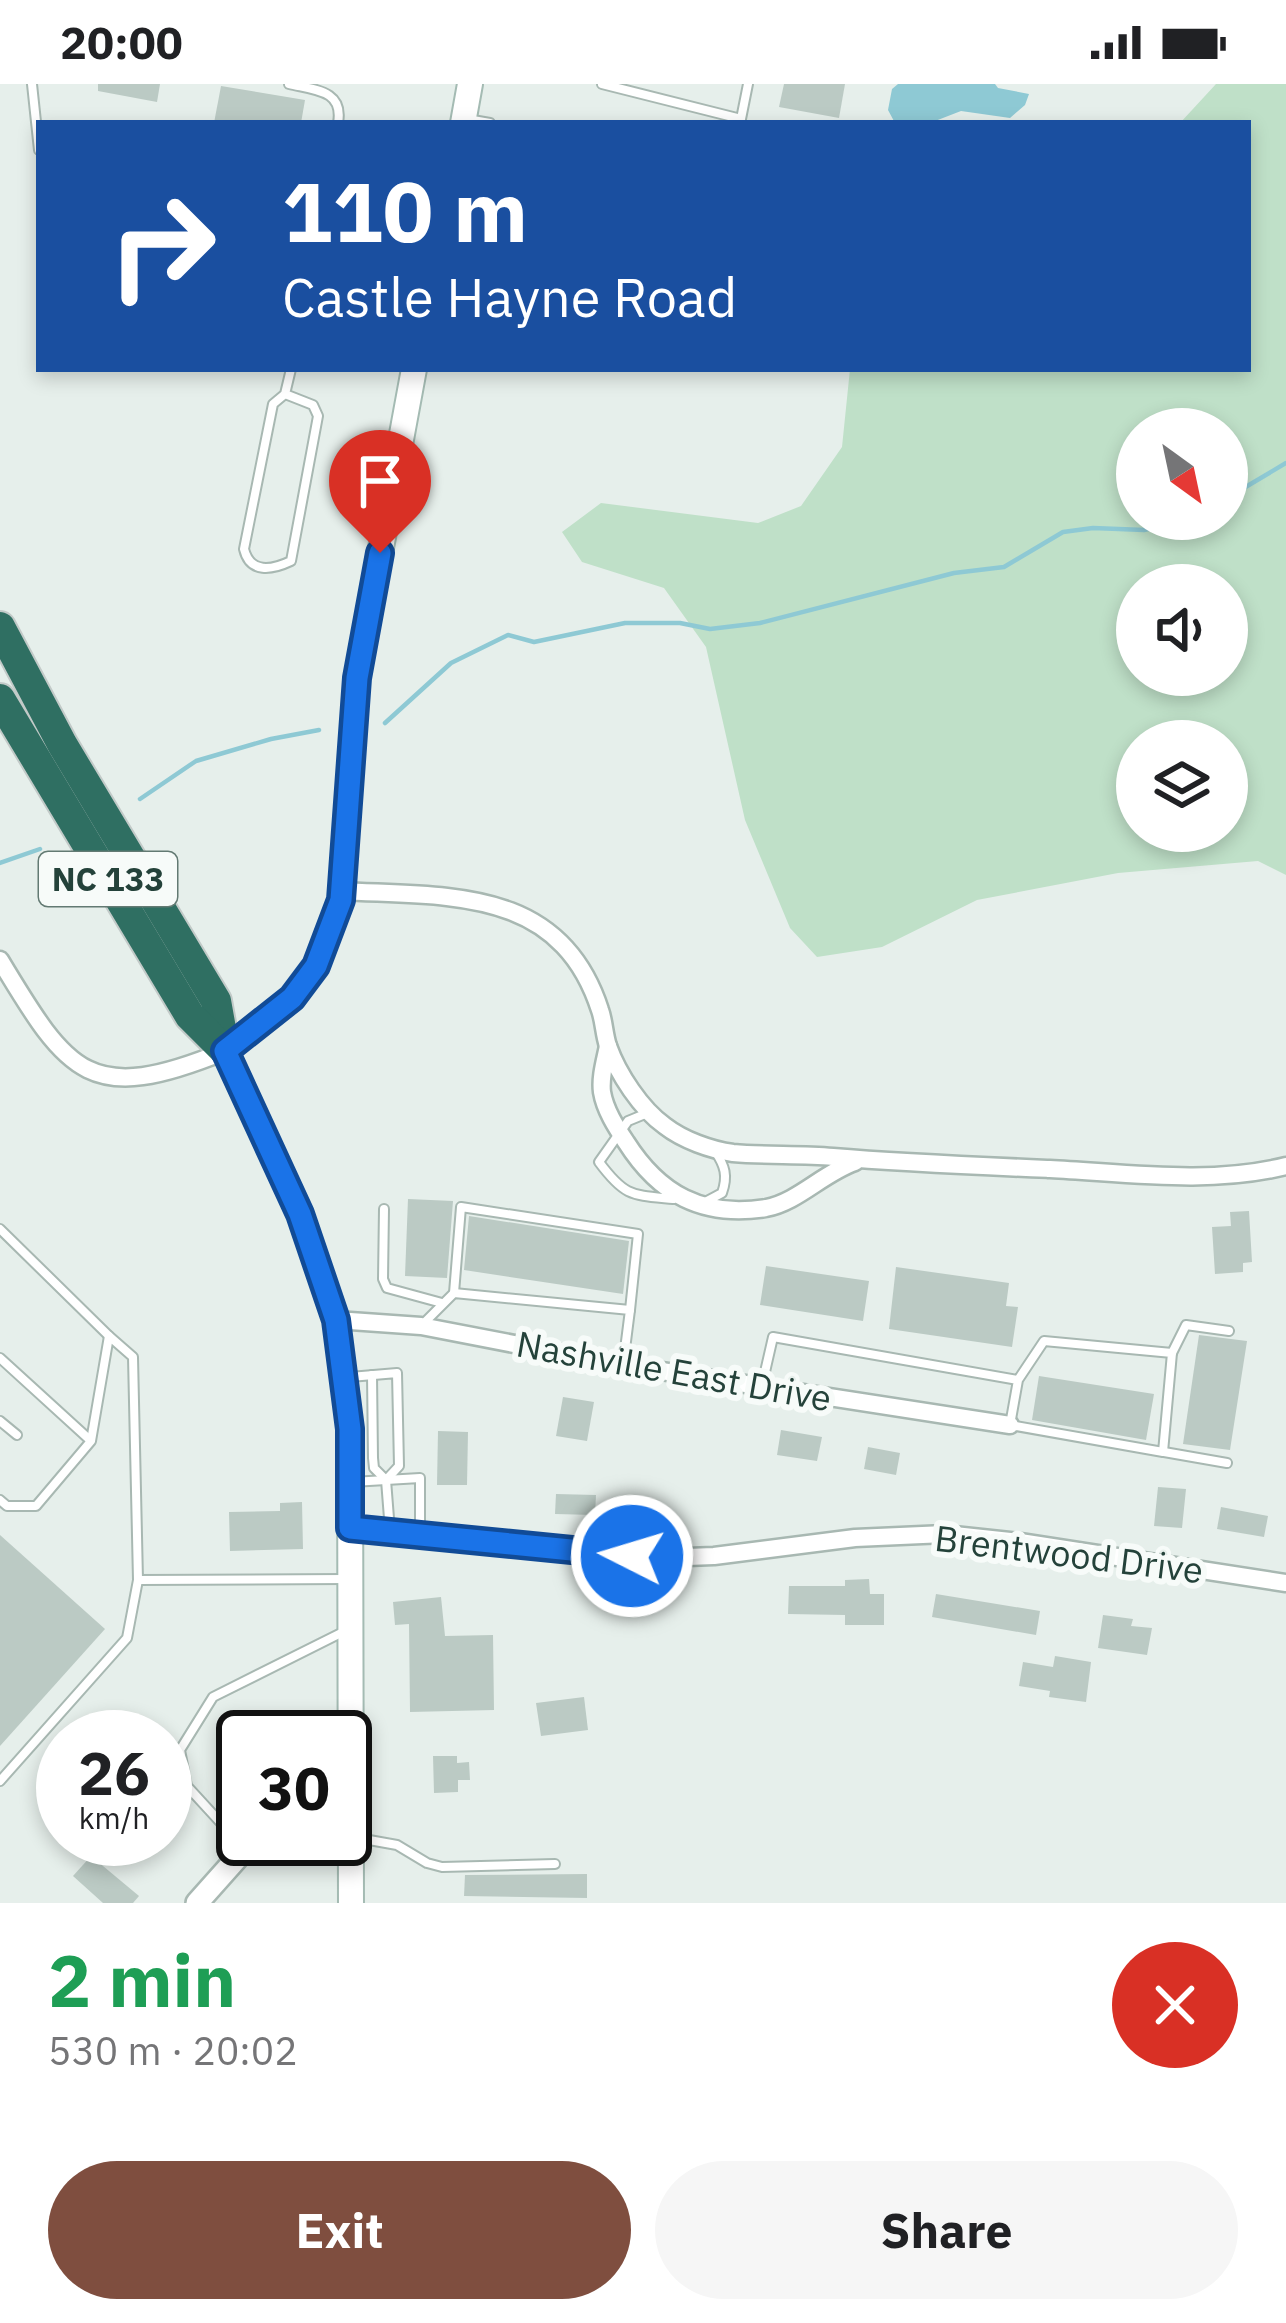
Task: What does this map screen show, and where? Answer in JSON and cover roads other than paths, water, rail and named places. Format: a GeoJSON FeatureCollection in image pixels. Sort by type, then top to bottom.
{"type":"FeatureCollection","features":[{"type":"Feature","properties":{"kind":"highway","name":"NC 133"},"geometry":{"type":"LineString","coordinates":[[0,627],[62,744],[215,1001],[225,1051]]}},
{"type":"Feature","properties":{"kind":"highway"},"geometry":{"type":"LineString","coordinates":[[0,650],[62,744]]}},
{"type":"Feature","properties":{"kind":"highway","name":"NC 133"},"geometry":{"type":"LineString","coordinates":[[0,699],[190,1016],[225,1051]]}},
{"type":"Feature","properties":{"kind":"main road"},"geometry":{"type":"LineString","coordinates":[[463,120],[470,84]]}},
{"type":"Feature","properties":{"kind":"main road"},"geometry":{"type":"LineString","coordinates":[[225,1051],[273,1017],[304,982],[329,937],[342,891],[357,678],[413,372]]}},
{"type":"Feature","properties":{"kind":"main road","name":"NC 133"},"geometry":{"type":"LineString","coordinates":[[225,1051],[300,1214],[336,1320],[350,1429],[349,1710]]}},
{"type":"Feature","properties":{"kind":"main road","name":"NC 133"},"geometry":{"type":"LineString","coordinates":[[351,1866],[352,1903]]}},
{"type":"Feature","properties":{"kind":"street"},"geometry":{"type":"LineString","coordinates":[[342,891],[495,903],[523,914],[562,945],[585,974],[601,1011],[608,1046],[628,1083],[653,1114],[665,1126],[714,1149],[859,1161],[1216,1176],[1286,1166]]}},
{"type":"Feature","properties":{"kind":"street"},"geometry":{"type":"LineString","coordinates":[[0,960],[47,1035],[66,1056],[90,1071],[133,1079],[160,1075],[225,1051]]}},
{"type":"Feature","properties":{"kind":"street"},"geometry":{"type":"LineString","coordinates":[[608,1046],[602,1094],[619,1132],[652,1178],[688,1202],[766,1208],[788,1201],[832,1170],[859,1161]]}},
{"type":"Feature","properties":{"kind":"street","name":"Nashville East Drive"},"geometry":{"type":"LineString","coordinates":[[336,1320],[421,1326],[623,1365],[1010,1425]]}},
{"type":"Feature","properties":{"kind":"street","name":"Brentwood Drive"},"geometry":{"type":"LineString","coordinates":[[350,1528],[660,1558],[854,1538],[946,1534],[1286,1583]]}},
{"type":"Feature","properties":{"kind":"street"},"geometry":{"type":"LineString","coordinates":[[197,1903],[230,1866]]}},
{"type":"Feature","properties":{"kind":"lane"},"geometry":{"type":"LineString","coordinates":[[32,84],[36,122]]}},
{"type":"Feature","properties":{"kind":"lane"},"geometry":{"type":"LineString","coordinates":[[289,84],[329,94],[337,100],[338,120]]}},
{"type":"Feature","properties":{"kind":"lane"},"geometry":{"type":"LineString","coordinates":[[602,84],[737,120]]}},
{"type":"Feature","properties":{"kind":"lane"},"geometry":{"type":"LineString","coordinates":[[741,120],[748,84]]}},
{"type":"Feature","properties":{"kind":"lane"},"geometry":{"type":"LineString","coordinates":[[285,394],[314,405],[318,416],[291,561],[260,569],[248,561],[244,549],[273,404],[285,394],[290,372]]}},
{"type":"Feature","properties":{"kind":"lane"},"geometry":{"type":"LineString","coordinates":[[653,1114],[637,1115],[599,1162],[629,1195],[688,1202],[722,1193],[727,1180],[714,1149]]}},
{"type":"Feature","properties":{"kind":"lane"},"geometry":{"type":"LineString","coordinates":[[421,1326],[454,1293],[461,1207],[638,1234],[623,1365]]}},
{"type":"Feature","properties":{"kind":"lane"},"geometry":{"type":"LineString","coordinates":[[385,1209],[382,1279],[387,1288],[444,1304]]}},
{"type":"Feature","properties":{"kind":"lane"},"geometry":{"type":"LineString","coordinates":[[0,1229],[134,1357],[139,1580],[127,1638],[0,1781]]}},
{"type":"Feature","properties":{"kind":"lane"},"geometry":{"type":"LineString","coordinates":[[454,1293],[630,1310]]}},
{"type":"Feature","properties":{"kind":"lane"},"geometry":{"type":"LineString","coordinates":[[1163,1452],[1172,1353],[1186,1325],[1229,1331]]}},
{"type":"Feature","properties":{"kind":"lane"},"geometry":{"type":"LineString","coordinates":[[0,1499],[7,1506],[36,1506],[91,1441],[109,1336]]}},
{"type":"Feature","properties":{"kind":"lane"},"geometry":{"type":"LineString","coordinates":[[761,1387],[773,1337],[1018,1380]]}},
{"type":"Feature","properties":{"kind":"lane"},"geometry":{"type":"LineString","coordinates":[[1172,1353],[1044,1341],[1018,1380],[1010,1425],[1227,1463]]}},
{"type":"Feature","properties":{"kind":"lane"},"geometry":{"type":"LineString","coordinates":[[0,1358],[91,1441]]}},
{"type":"Feature","properties":{"kind":"lane"},"geometry":{"type":"LineString","coordinates":[[343,1377],[397,1373],[399,1466],[386,1480]]}},
{"type":"Feature","properties":{"kind":"lane"},"geometry":{"type":"LineString","coordinates":[[372,1375],[374,1468],[386,1480],[390,1532]]}},
{"type":"Feature","properties":{"kind":"lane"},"geometry":{"type":"LineString","coordinates":[[0,1421],[17,1436]]}},
{"type":"Feature","properties":{"kind":"lane"},"geometry":{"type":"LineString","coordinates":[[350,1483],[420,1478],[420,1535]]}},
{"type":"Feature","properties":{"kind":"lane"},"geometry":{"type":"LineString","coordinates":[[139,1580],[350,1579]]}},
{"type":"Feature","properties":{"kind":"lane"},"geometry":{"type":"LineString","coordinates":[[216,1812],[188,1786],[180,1750],[213,1697],[350,1629]]}},
{"type":"Feature","properties":{"kind":"lane"},"geometry":{"type":"LineString","coordinates":[[372,1839],[384,1840],[442,1867],[555,1864]]}},
{"type":"Feature","properties":{"kind":"water"},"geometry":{"type":"Polygon","coordinates":[[[898,84],[995,84],[1029,94],[1025,105],[1010,118],[961,111],[938,120],[893,120],[888,110],[892,89],[898,84]]]}},
{"type":"Feature","properties":{"kind":"waterway"},"geometry":{"type":"LineString","coordinates":[[1248,486],[1286,463]]}},
{"type":"Feature","properties":{"kind":"waterway"},"geometry":{"type":"LineString","coordinates":[[385,723],[451,663],[508,635],[534,642],[625,623],[680,623],[710,629],[760,623],[954,573],[1004,567],[1063,532],[1116,529]]}},
{"type":"Feature","properties":{"kind":"waterway"},"geometry":{"type":"LineString","coordinates":[[140,799],[196,761],[319,730]]}},
{"type":"Feature","properties":{"kind":"waterway"},"geometry":{"type":"LineString","coordinates":[[0,863],[40,849]]}}]}
